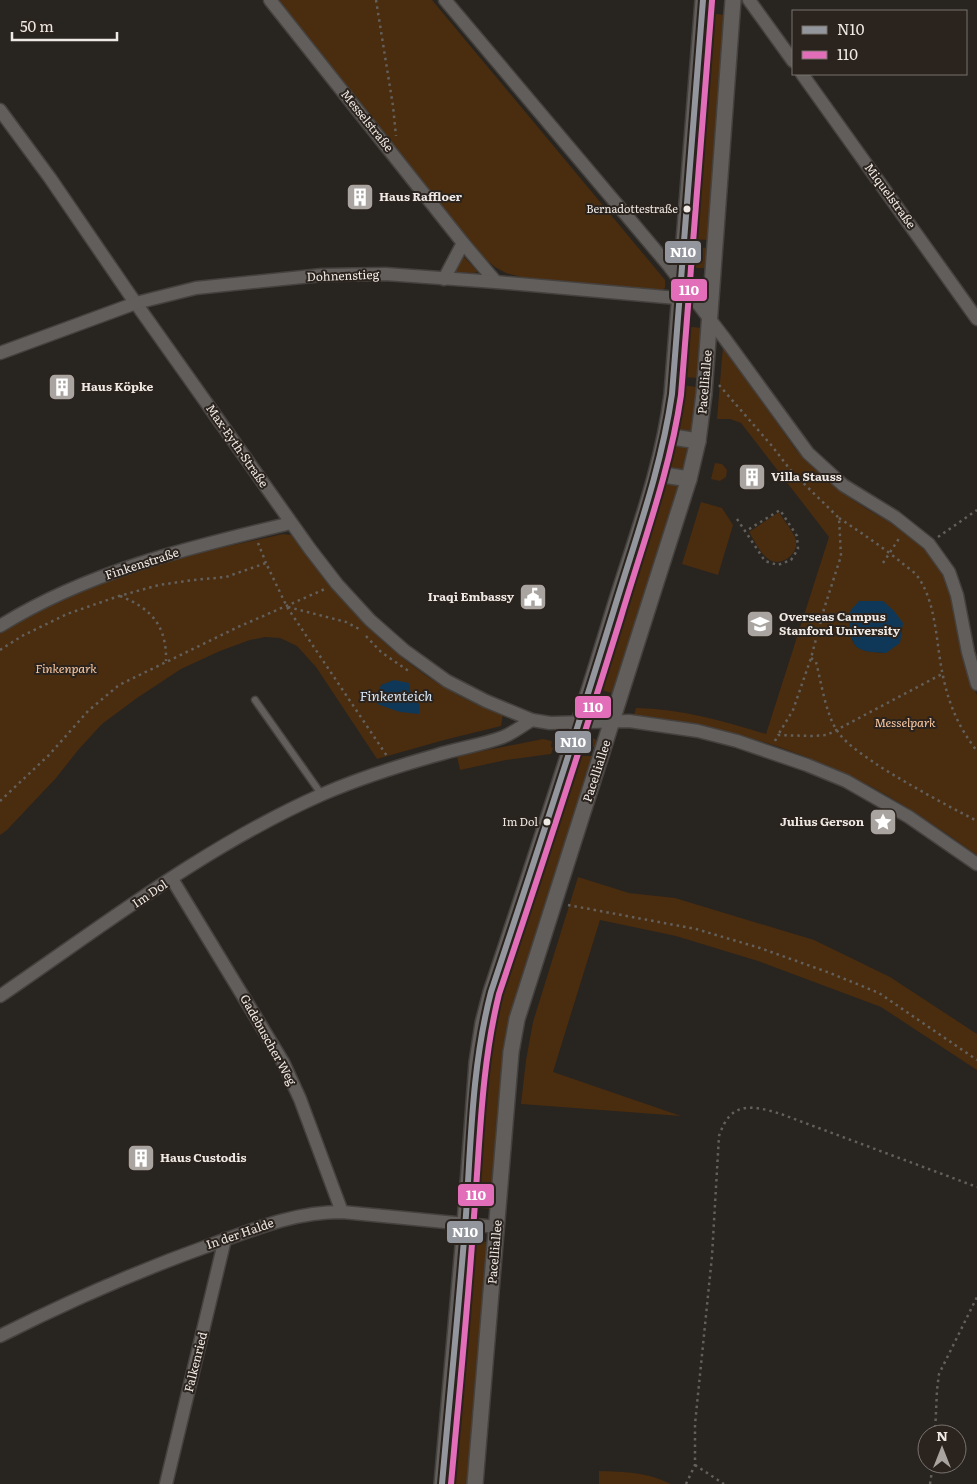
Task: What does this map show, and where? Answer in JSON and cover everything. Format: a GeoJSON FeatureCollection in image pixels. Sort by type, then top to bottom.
{"type":"FeatureCollection","features":[{"type":"Feature","properties":{"kind":"street","name":"Messelstraße"},"geometry":{"type":"LineString","coordinates":[[270,0],[496,282]]}},
{"type":"Feature","properties":{"kind":"street"},"geometry":{"type":"LineString","coordinates":[[445,0],[680,281],[808,453],[843,485],[895,517],[929,544],[949,572],[957,595],[968,652],[977,684]]}},
{"type":"Feature","properties":{"kind":"street"},"geometry":{"type":"LineString","coordinates":[[442,1484],[477,1062],[483,1023],[657,474],[666,436],[672,394],[703,0]]}},
{"type":"Feature","properties":{"kind":"street","name":"Pacelliallee"},"geometry":{"type":"LineString","coordinates":[[475,1484],[511,1052],[517,1020],[689,479],[698,441],[710,319],[733,0]]}},
{"type":"Feature","properties":{"kind":"street"},"geometry":{"type":"LineString","coordinates":[[749,0],[792,60]]}},
{"type":"Feature","properties":{"kind":"street","name":"Miquelstraße"},"geometry":{"type":"LineString","coordinates":[[803,75],[977,319]]}},
{"type":"Feature","properties":{"kind":"street","name":"Max-Eyth-Straße"},"geometry":{"type":"LineString","coordinates":[[0,110],[53,182],[291,523],[337,584],[370,620],[404,650],[447,681],[467,692],[532,720]]}},
{"type":"Feature","properties":{"kind":"street"},"geometry":{"type":"LineString","coordinates":[[444,279],[463,243]]}},
{"type":"Feature","properties":{"kind":"street","name":"Dohnenstieg"},"geometry":{"type":"LineString","coordinates":[[0,353],[136,303],[196,288],[322,275],[385,274],[695,300]]}},
{"type":"Feature","properties":{"kind":"street"},"geometry":{"type":"LineString","coordinates":[[666,436],[698,441]]}},
{"type":"Feature","properties":{"kind":"street"},"geometry":{"type":"LineString","coordinates":[[657,474],[689,479]]}},
{"type":"Feature","properties":{"kind":"street","name":"Finkenstraße"},"geometry":{"type":"LineString","coordinates":[[0,626],[55,596],[148,560],[291,523]]}},
{"type":"Feature","properties":{"kind":"street"},"geometry":{"type":"LineString","coordinates":[[532,720],[550,723],[635,722],[698,731],[737,741],[807,765],[846,781],[909,817],[977,864]]}},
{"type":"Feature","properties":{"kind":"street","name":"Im Dol"},"geometry":{"type":"LineString","coordinates":[[0,996],[172,879],[236,838],[322,795],[366,777],[395,767],[504,737],[532,720]]}},
{"type":"Feature","properties":{"kind":"street","name":"Gadebuscher Weg"},"geometry":{"type":"LineString","coordinates":[[172,879],[283,1062],[300,1099],[342,1212]]}},
{"type":"Feature","properties":{"kind":"street","name":"In der Halde"},"geometry":{"type":"LineString","coordinates":[[0,1336],[106,1286],[163,1262],[262,1226],[297,1216],[322,1212],[342,1212],[497,1227]]}},
{"type":"Feature","properties":{"kind":"street","name":"Falkenried"},"geometry":{"type":"LineString","coordinates":[[166,1484],[225,1239]]}},
{"type":"Feature","properties":{"kind":"lane"},"geometry":{"type":"LineString","coordinates":[[255,700],[322,795]]}},
{"type":"Feature","properties":{"kind":"path"},"geometry":{"type":"LineString","coordinates":[[376,0],[393,106],[396,139]]}},
{"type":"Feature","properties":{"kind":"path"},"geometry":{"type":"LineString","coordinates":[[718,384],[792,472],[839,518],[890,553],[917,576],[924,587],[931,609],[938,641],[942,674],[950,706],[961,728],[977,751]]}},
{"type":"Feature","properties":{"kind":"path"},"geometry":{"type":"LineString","coordinates":[[737,519],[765,561],[778,564],[791,560],[798,549],[797,536],[780,510],[746,531]]}},
{"type":"Feature","properties":{"kind":"path"},"geometry":{"type":"LineString","coordinates":[[929,544],[977,510]]}},
{"type":"Feature","properties":{"kind":"path"},"geometry":{"type":"LineString","coordinates":[[774,742],[793,710],[811,658],[841,556],[839,518]]}},
{"type":"Feature","properties":{"kind":"path"},"geometry":{"type":"LineString","coordinates":[[257,542],[286,607],[388,758]]}},
{"type":"Feature","properties":{"kind":"path"},"geometry":{"type":"LineString","coordinates":[[883,563],[897,542]]}},
{"type":"Feature","properties":{"kind":"path"},"geometry":{"type":"LineString","coordinates":[[0,650],[22,636],[67,614],[119,596],[192,580],[226,577],[266,563]]}},
{"type":"Feature","properties":{"kind":"path"},"geometry":{"type":"LineString","coordinates":[[0,801],[49,755],[88,711],[119,685],[238,627],[337,584]]}},
{"type":"Feature","properties":{"kind":"path"},"geometry":{"type":"LineString","coordinates":[[119,596],[134,602],[153,616],[162,633],[166,662]]}},
{"type":"Feature","properties":{"kind":"path"},"geometry":{"type":"LineString","coordinates":[[811,658],[816,662],[832,720],[844,740],[864,756],[907,784],[977,821]]}},
{"type":"Feature","properties":{"kind":"path"},"geometry":{"type":"LineString","coordinates":[[778,735],[827,735],[942,674]]}},
{"type":"Feature","properties":{"kind":"path"},"geometry":{"type":"LineString","coordinates":[[566,905],[696,929],[760,948],[830,973],[879,993],[977,1060]]}},
{"type":"Feature","properties":{"kind":"path"},"geometry":{"type":"LineString","coordinates":[[686,1484],[695,1465],[696,1424],[712,1256],[718,1136],[727,1119],[735,1111],[746,1107],[764,1109],[977,1187]]}},
{"type":"Feature","properties":{"kind":"path"},"geometry":{"type":"LineString","coordinates":[[935,1424],[939,1374],[977,1297]]}},
{"type":"Feature","properties":{"kind":"path"},"geometry":{"type":"LineString","coordinates":[[695,1465],[724,1484]]}},
{"type":"Feature","properties":{"kind":"green space"},"geometry":{"type":"Polygon","coordinates":[[[278,0],[432,0],[665,280],[665,288],[661,291],[528,279],[506,273],[495,267],[484,258],[278,0]]]}},
{"type":"Feature","properties":{"kind":"green space"},"geometry":{"type":"Polygon","coordinates":[[[708,13],[725,15],[708,240],[691,239],[708,13]]]}},
{"type":"Feature","properties":{"kind":"green space"},"geometry":{"type":"Polygon","coordinates":[[[691,247],[707,248],[706,265],[704,268],[692,268],[690,266],[691,247]]]}},
{"type":"Feature","properties":{"kind":"green space"},"geometry":{"type":"Polygon","coordinates":[[[464,257],[477,271],[476,273],[456,272],[455,270],[464,257]]]}},
{"type":"Feature","properties":{"kind":"green space"},"geometry":{"type":"Polygon","coordinates":[[[685,326],[701,328],[698,378],[681,377],[685,326]]]}},
{"type":"Feature","properties":{"kind":"green space","name":"Messelpark"},"geometry":{"type":"Polygon","coordinates":[[[723,346],[796,450],[844,494],[918,542],[941,572],[958,619],[972,685],[977,695],[977,855],[886,795],[815,760],[786,749],[727,732],[666,719],[634,715],[636,708],[686,713],[766,734],[829,537],[741,423],[730,419],[717,419],[723,346]],[[851,611],[851,632],[855,644],[865,650],[886,653],[851,611]]]}},
{"type":"Feature","properties":{"kind":"green space"},"geometry":{"type":"Polygon","coordinates":[[[680,385],[697,387],[692,432],[675,430],[680,385]]]}},
{"type":"Feature","properties":{"kind":"green space"},"geometry":{"type":"Polygon","coordinates":[[[672,444],[689,446],[683,471],[667,469],[672,444]]]}},
{"type":"Feature","properties":{"kind":"green space"},"geometry":{"type":"Polygon","coordinates":[[[715,463],[722,464],[727,470],[726,477],[720,481],[711,479],[715,463]]]}},
{"type":"Feature","properties":{"kind":"green space"},"geometry":{"type":"Polygon","coordinates":[[[663,479],[681,483],[614,694],[596,688],[663,479]]]}},
{"type":"Feature","properties":{"kind":"green space"},"geometry":{"type":"Polygon","coordinates":[[[701,502],[722,508],[733,525],[718,575],[682,564],[701,502]]]}},
{"type":"Feature","properties":{"kind":"green space"},"geometry":{"type":"Polygon","coordinates":[[[779,512],[795,537],[796,546],[787,559],[777,562],[764,556],[749,532],[779,512]]]}},
{"type":"Feature","properties":{"kind":"green space","name":"Finkenpark"},"geometry":{"type":"Polygon","coordinates":[[[283,534],[294,536],[297,539],[337,593],[358,617],[390,647],[424,674],[443,686],[462,697],[503,714],[501,726],[377,759],[316,667],[297,646],[280,638],[265,637],[250,640],[181,669],[102,724],[56,778],[0,835],[0,631],[57,600],[133,571],[188,555],[283,534]]]}},
{"type":"Feature","properties":{"kind":"green space"},"geometry":{"type":"Polygon","coordinates":[[[583,735],[595,739],[598,742],[597,747],[577,747],[583,735]]]}},
{"type":"Feature","properties":{"kind":"green space"},"geometry":{"type":"Polygon","coordinates":[[[543,739],[552,741],[551,747],[553,748],[551,754],[506,760],[460,770],[457,756],[543,739]]]}},
{"type":"Feature","properties":{"kind":"green space"},"geometry":{"type":"Polygon","coordinates":[[[574,756],[594,756],[502,1069],[490,1209],[472,1207],[485,1056],[495,1008],[574,756]]]}},
{"type":"Feature","properties":{"kind":"green space"},"geometry":{"type":"Polygon","coordinates":[[[578,877],[629,893],[675,898],[814,940],[890,977],[977,1034],[977,1070],[881,1007],[761,962],[676,936],[600,920],[553,1072],[681,1116],[521,1104],[533,1022],[578,877]]]}},
{"type":"Feature","properties":{"kind":"green space"},"geometry":{"type":"Polygon","coordinates":[[[469,1240],[487,1242],[467,1484],[448,1484],[469,1240]]]}},
{"type":"Feature","properties":{"kind":"green space"},"geometry":{"type":"Polygon","coordinates":[[[599,1471],[645,1475],[671,1484],[599,1484],[599,1471]]]}},
{"type":"Feature","properties":{"kind":"water"},"geometry":{"type":"Polygon","coordinates":[[[859,601],[883,601],[894,611],[903,623],[900,643],[886,653],[865,651],[855,645],[851,636],[849,619],[851,610],[859,601]]]}},
{"type":"Feature","properties":{"kind":"water","name":"Finkenteich"},"geometry":{"type":"Polygon","coordinates":[[[394,680],[409,683],[411,695],[419,704],[419,714],[400,712],[377,704],[381,685],[394,680]]]}},
{"type":"Feature","properties":{"kind":"transit line","name":"N10"},"geometry":{"type":"LineString","coordinates":[[442,1484],[466,1215],[473,1103],[480,1047],[491,992],[538,850],[638,532],[667,422],[672,394],[703,0]]}},
{"type":"Feature","properties":{"kind":"transit line","name":"110"},"geometry":{"type":"LineString","coordinates":[[451,1484],[488,1049],[499,994],[546,853],[647,534],[663,479],[676,423],[681,395],[712,1]]}},
{"type":"Feature","properties":{"kind":"place","name":"Haus Raffloer"},"geometry":{"type":"Point","coordinates":[360,197]}},
{"type":"Feature","properties":{"kind":"place","name":"Bernadottestraße"},"geometry":{"type":"Point","coordinates":[687,209]}},
{"type":"Feature","properties":{"kind":"place","name":"Haus Köpke"},"geometry":{"type":"Point","coordinates":[62,387]}},
{"type":"Feature","properties":{"kind":"place","name":"Villa Stauss"},"geometry":{"type":"Point","coordinates":[752,477]}},
{"type":"Feature","properties":{"kind":"place","name":"Iraqi Embassy"},"geometry":{"type":"Point","coordinates":[533,597]}},
{"type":"Feature","properties":{"kind":"place","name":"Overseas Campus Stanford University"},"geometry":{"type":"Point","coordinates":[760,624]}},
{"type":"Feature","properties":{"kind":"place","name":"Im Dol"},"geometry":{"type":"Point","coordinates":[547,822]}},
{"type":"Feature","properties":{"kind":"place","name":"Julius Gerson"},"geometry":{"type":"Point","coordinates":[883,822]}},
{"type":"Feature","properties":{"kind":"place","name":"Haus Custodis"},"geometry":{"type":"Point","coordinates":[141,1158]}}]}
